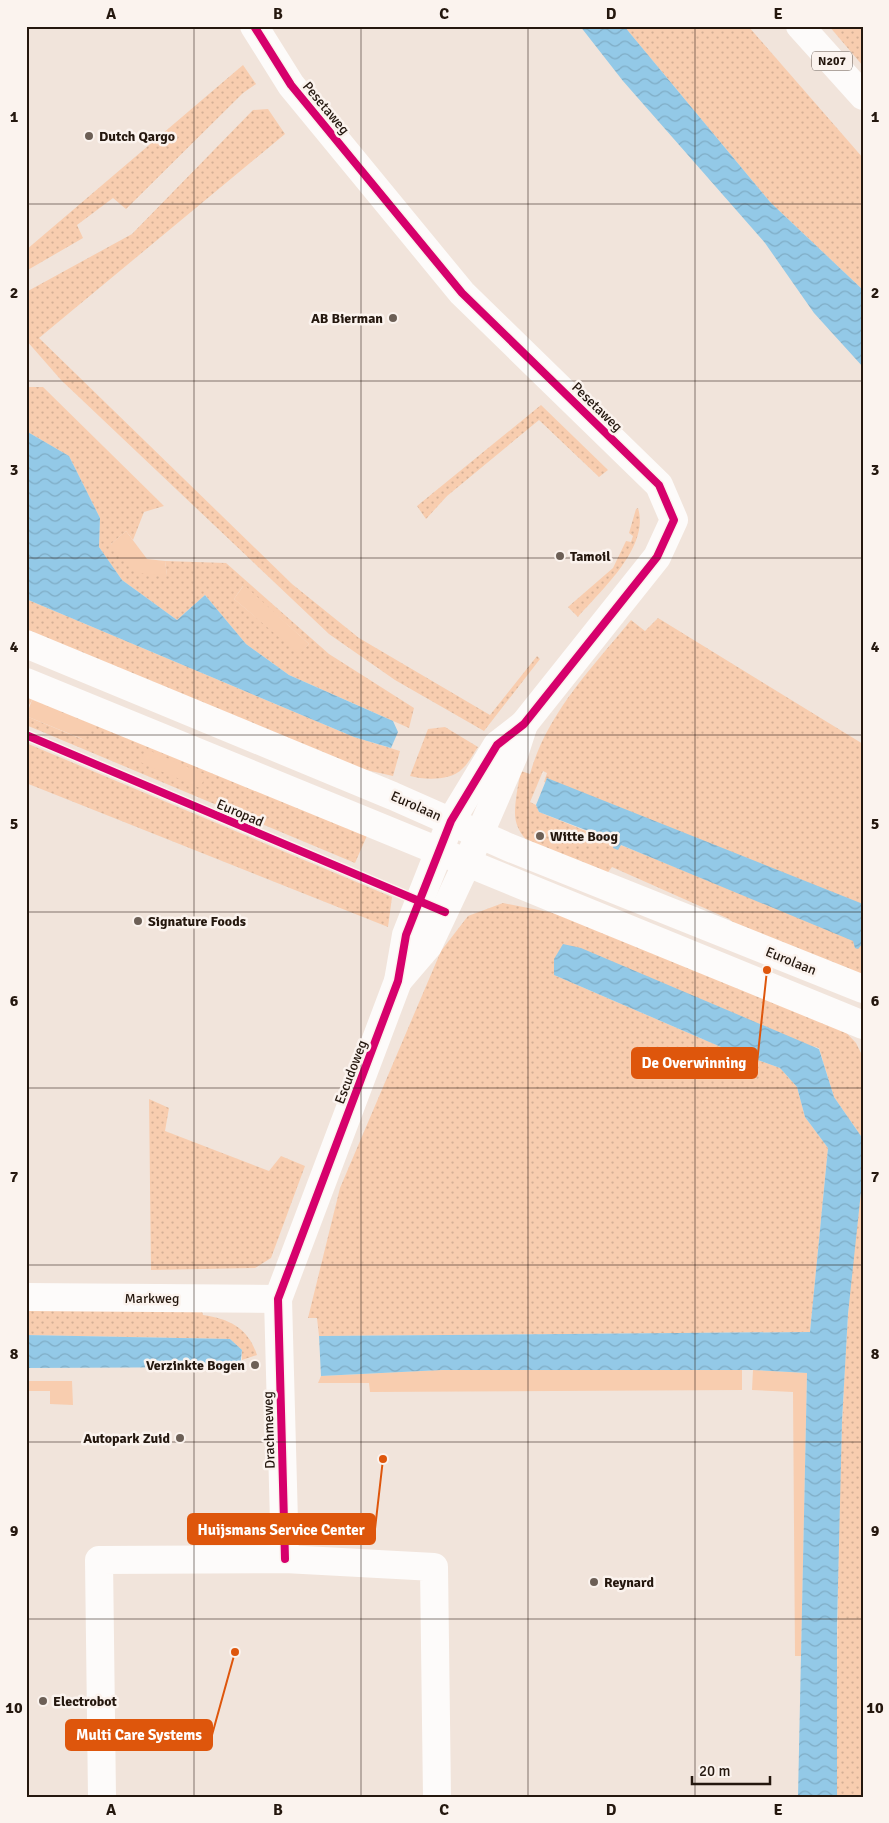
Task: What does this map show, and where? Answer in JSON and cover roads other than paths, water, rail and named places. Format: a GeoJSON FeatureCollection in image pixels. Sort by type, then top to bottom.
{"type":"FeatureCollection","features":[{"type":"Feature","properties":{"kind":"street","name":"Pesetaweg"},"geometry":{"type":"LineString","coordinates":[[254,26],[291,85],[462,293],[659,485],[674,520],[657,557],[524,724],[497,744],[451,821],[439,851]]}},
{"type":"Feature","properties":{"kind":"street","name":"N207"},"geometry":{"type":"LineString","coordinates":[[800,26],[863,96]]}},
{"type":"Feature","properties":{"kind":"street","name":"Eurolaan"},"geometry":{"type":"LineString","coordinates":[[26,644],[479,834],[863,989]]}},
{"type":"Feature","properties":{"kind":"street"},"geometry":{"type":"LineString","coordinates":[[26,682],[863,1025]]}},
{"type":"Feature","properties":{"kind":"street","name":"Pesetaweg"},"geometry":{"type":"LineString","coordinates":[[467,863],[514,755],[524,724]]}},
{"type":"Feature","properties":{"kind":"street","name":"Escudoweg"},"geometry":{"type":"LineString","coordinates":[[278,1299],[398,981],[406,935],[439,851]]}},
{"type":"Feature","properties":{"kind":"street","name":"Escudoweg"},"geometry":{"type":"LineString","coordinates":[[398,981],[428,946],[467,863]]}},
{"type":"Feature","properties":{"kind":"street","name":"Markweg"},"geometry":{"type":"LineString","coordinates":[[26,1297],[278,1299]]}},
{"type":"Feature","properties":{"kind":"street","name":"Drachmeweg"},"geometry":{"type":"LineString","coordinates":[[278,1299],[285,1559]]}},
{"type":"Feature","properties":{"kind":"street"},"geometry":{"type":"LineString","coordinates":[[102,1797],[100,1560],[285,1559],[434,1567],[437,1797]]}},
{"type":"Feature","properties":{"kind":"water"},"geometry":{"type":"Polygon","coordinates":[[[580,26],[624,26],[770,202],[863,290],[863,367],[814,313],[765,243],[623,81],[580,26]]]}},
{"type":"Feature","properties":{"kind":"water"},"geometry":{"type":"Polygon","coordinates":[[[26,431],[69,456],[100,518],[99,547],[122,580],[177,620],[205,595],[246,644],[289,675],[393,721],[398,732],[391,748],[354,737],[26,599],[26,431]]]}},
{"type":"Feature","properties":{"kind":"water"},"geometry":{"type":"Polygon","coordinates":[[[547,778],[863,904],[863,943],[858,949],[855,948],[853,941],[621,845],[618,850],[613,848],[614,841],[539,812],[536,805],[547,778]]]}},
{"type":"Feature","properties":{"kind":"water"},"geometry":{"type":"Polygon","coordinates":[[[563,944],[581,948],[819,1049],[834,1097],[863,1139],[863,1173],[848,1314],[842,1421],[837,1626],[837,1797],[798,1797],[807,1373],[753,1370],[442,1370],[321,1376],[319,1336],[810,1332],[828,1148],[805,1117],[797,1087],[780,1068],[721,1047],[554,975],[554,959],[563,944]]]}},
{"type":"Feature","properties":{"kind":"water"},"geometry":{"type":"Polygon","coordinates":[[[26,1335],[230,1339],[242,1350],[240,1367],[26,1368],[26,1335]]]}},
{"type":"Feature","properties":{"kind":"place","name":"Dutch Qargo"},"geometry":{"type":"Point","coordinates":[89,136]}},
{"type":"Feature","properties":{"kind":"place","name":"AB Bierman"},"geometry":{"type":"Point","coordinates":[393,318]}},
{"type":"Feature","properties":{"kind":"place","name":"Tamoil"},"geometry":{"type":"Point","coordinates":[560,556]}},
{"type":"Feature","properties":{"kind":"place","name":"Witte Boog"},"geometry":{"type":"Point","coordinates":[540,836]}},
{"type":"Feature","properties":{"kind":"place","name":"Signature Foods"},"geometry":{"type":"Point","coordinates":[138,921]}},
{"type":"Feature","properties":{"kind":"place","name":"De Overwinning"},"geometry":{"type":"Point","coordinates":[767,970]}},
{"type":"Feature","properties":{"kind":"place","name":"Verzinkte Bogen"},"geometry":{"type":"Point","coordinates":[255,1365]}},
{"type":"Feature","properties":{"kind":"place","name":"Autopark Zuid"},"geometry":{"type":"Point","coordinates":[180,1438]}},
{"type":"Feature","properties":{"kind":"place","name":"Huijsmans Service Center"},"geometry":{"type":"Point","coordinates":[383,1459]}},
{"type":"Feature","properties":{"kind":"place","name":"Reynard"},"geometry":{"type":"Point","coordinates":[594,1582]}},
{"type":"Feature","properties":{"kind":"place","name":"Multi Care Systems"},"geometry":{"type":"Point","coordinates":[235,1652]}},
{"type":"Feature","properties":{"kind":"place","name":"Electrobot"},"geometry":{"type":"Point","coordinates":[43,1701]}}]}
